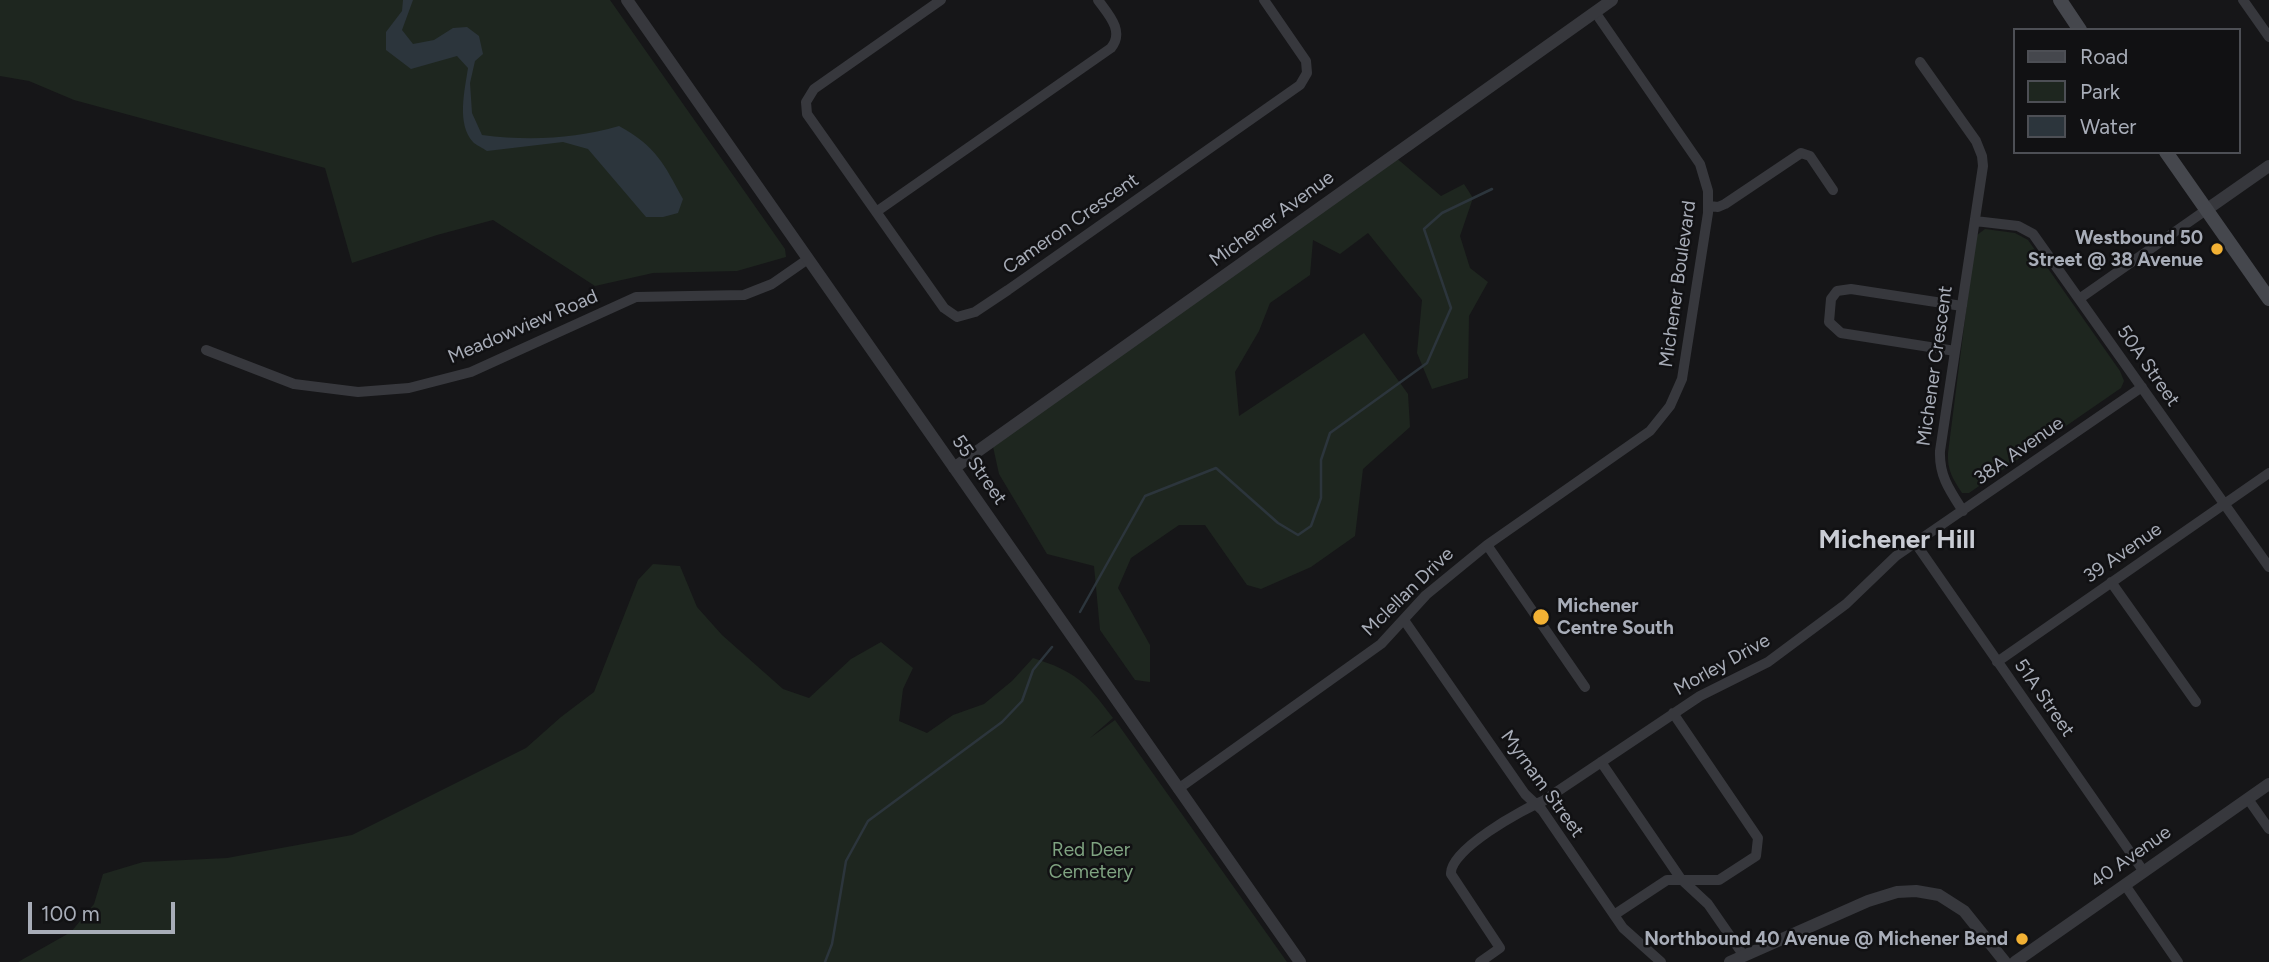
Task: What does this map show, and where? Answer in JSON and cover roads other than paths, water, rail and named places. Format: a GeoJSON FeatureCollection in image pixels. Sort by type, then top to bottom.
{"type":"FeatureCollection","features":[{"type":"Feature","properties":{"kind":"main road"},"geometry":{"type":"LineString","coordinates":[[2061,0],[2079,28]]}},
{"type":"Feature","properties":{"kind":"main road"},"geometry":{"type":"LineString","coordinates":[[2167,154],[2269,299]]}},
{"type":"Feature","properties":{"kind":"street","name":"55 Street"},"geometry":{"type":"LineString","coordinates":[[626,0],[1300,962]]}},
{"type":"Feature","properties":{"kind":"street","name":"Cameron Crescent"},"geometry":{"type":"LineString","coordinates":[[940,0],[814,89],[807,97],[806,107],[811,120],[944,309],[957,317],[969,316],[1300,85],[1308,67],[1303,55],[1264,0]]}},
{"type":"Feature","properties":{"kind":"street"},"geometry":{"type":"LineString","coordinates":[[876,212],[1111,48],[1117,37],[1115,25],[1098,0]]}},
{"type":"Feature","properties":{"kind":"street","name":"Michener Avenue"},"geometry":{"type":"LineString","coordinates":[[954,468],[1612,0]]}},
{"type":"Feature","properties":{"kind":"street"},"geometry":{"type":"LineString","coordinates":[[2243,0],[2269,37]]}},
{"type":"Feature","properties":{"kind":"street","name":"Michener Boulevard"},"geometry":{"type":"LineString","coordinates":[[1487,545],[1645,435],[1665,414],[1676,396],[1684,370],[1709,206],[1708,191],[1700,164],[1595,12]]}},
{"type":"Feature","properties":{"kind":"street","name":"Michener Crescent"},"geometry":{"type":"LineString","coordinates":[[1920,62],[1979,149],[1983,166],[1939,461],[1945,483],[1963,511]]}},
{"type":"Feature","properties":{"kind":"street"},"geometry":{"type":"LineString","coordinates":[[1709,206],[1718,207],[1725,204],[1801,153],[1810,156],[1833,190]]}},
{"type":"Feature","properties":{"kind":"street"},"geometry":{"type":"LineString","coordinates":[[2079,299],[2269,166]]}},
{"type":"Feature","properties":{"kind":"street","name":"50A Street"},"geometry":{"type":"LineString","coordinates":[[1975,221],[2018,226],[2034,234],[2269,567]]}},
{"type":"Feature","properties":{"kind":"street","name":"Meadowview Road"},"geometry":{"type":"LineString","coordinates":[[206,350],[294,384],[358,392],[408,388],[471,372],[636,297],[744,295],[772,284],[808,259]]}},
{"type":"Feature","properties":{"kind":"street"},"geometry":{"type":"LineString","coordinates":[[1955,351],[1841,333],[1831,327],[1828,317],[1833,294],[1846,289],[1962,306]]}},
{"type":"Feature","properties":{"kind":"street","name":"38A Avenue"},"geometry":{"type":"LineString","coordinates":[[1916,544],[2141,387]]}},
{"type":"Feature","properties":{"kind":"street","name":"39 Avenue"},"geometry":{"type":"LineString","coordinates":[[1997,662],[2269,472]]}},
{"type":"Feature","properties":{"kind":"street","name":"51A Street"},"geometry":{"type":"LineString","coordinates":[[1916,544],[2144,872]]}},
{"type":"Feature","properties":{"kind":"street","name":"Morley Drive"},"geometry":{"type":"LineString","coordinates":[[1480,962],[1500,948],[1453,880],[1451,867],[1465,849],[1674,713],[1718,686],[1768,662],[1846,604],[1896,556],[1916,544]]}},
{"type":"Feature","properties":{"kind":"street"},"geometry":{"type":"LineString","coordinates":[[1487,545],[1585,687]]}},
{"type":"Feature","properties":{"kind":"street","name":"Mclellan Drive"},"geometry":{"type":"LineString","coordinates":[[1178,789],[1374,649],[1434,587],[1487,545]]}},
{"type":"Feature","properties":{"kind":"street"},"geometry":{"type":"LineString","coordinates":[[2111,582],[2196,702]]}},
{"type":"Feature","properties":{"kind":"street","name":"Myrnam Street"},"geometry":{"type":"LineString","coordinates":[[1404,620],[1525,794],[1542,810],[1625,930],[1661,962]]}},
{"type":"Feature","properties":{"kind":"street"},"geometry":{"type":"LineString","coordinates":[[1614,915],[1664,881],[1681,878],[1719,880],[1756,856],[1758,838],[1674,713]]}},
{"type":"Feature","properties":{"kind":"street"},"geometry":{"type":"LineString","coordinates":[[1601,762],[1681,878],[1708,904],[1744,956]]}},
{"type":"Feature","properties":{"kind":"street","name":"40 Avenue"},"geometry":{"type":"LineString","coordinates":[[2015,962],[2269,784]]}},
{"type":"Feature","properties":{"kind":"street"},"geometry":{"type":"LineString","coordinates":[[2248,799],[2269,829]]}},
{"type":"Feature","properties":{"kind":"street"},"geometry":{"type":"LineString","coordinates":[[2125,885],[2178,962]]}},
{"type":"Feature","properties":{"kind":"street"},"geometry":{"type":"LineString","coordinates":[[1730,962],[1868,901],[1897,892],[1916,891],[1939,895],[1964,911],[2005,962]]}},
{"type":"Feature","properties":{"kind":"water"},"geometry":{"type":"Polygon","coordinates":[[[403,0],[413,0],[402,30],[413,44],[434,40],[453,28],[467,27],[479,36],[483,54],[475,61],[470,83],[472,113],[482,135],[551,138],[619,126],[632,133],[658,157],[683,199],[678,213],[663,217],[646,217],[588,149],[563,142],[487,151],[474,143],[468,135],[463,116],[468,68],[457,56],[411,69],[386,50],[386,32],[402,11],[403,0]]]}},
{"type":"Feature","properties":{"kind":"waterway"},"geometry":{"type":"LineString","coordinates":[[1080,612],[1145,496],[1216,468],[1278,523],[1298,535],[1311,526],[1321,498],[1321,460],[1330,433],[1427,363],[1451,308],[1424,229],[1442,213],[1492,189]]}},
{"type":"Feature","properties":{"kind":"waterway"},"geometry":{"type":"LineString","coordinates":[[825,962],[832,944],[846,861],[868,821],[1002,722],[1022,701],[1033,670],[1052,647]]}},
{"type":"Feature","properties":{"kind":"place","name":"Westbound 50 Street @ 38 Avenue"},"geometry":{"type":"Point","coordinates":[2217,249]}},
{"type":"Feature","properties":{"kind":"place","name":"Michener Centre South"},"geometry":{"type":"Point","coordinates":[1541,617]}},
{"type":"Feature","properties":{"kind":"place","name":"Northbound 40 Avenue @ Michener Bend"},"geometry":{"type":"Point","coordinates":[2022,939]}},
{"type":"Feature","properties":{"kind":"district","name":"Michener Hill"},"geometry":{"type":"Point","coordinates":[1897,540]}},
{"type":"Feature","properties":{"kind":"park label","name":"Red Deer Cemetery"},"geometry":{"type":"Point","coordinates":[1091,861]}}]}
